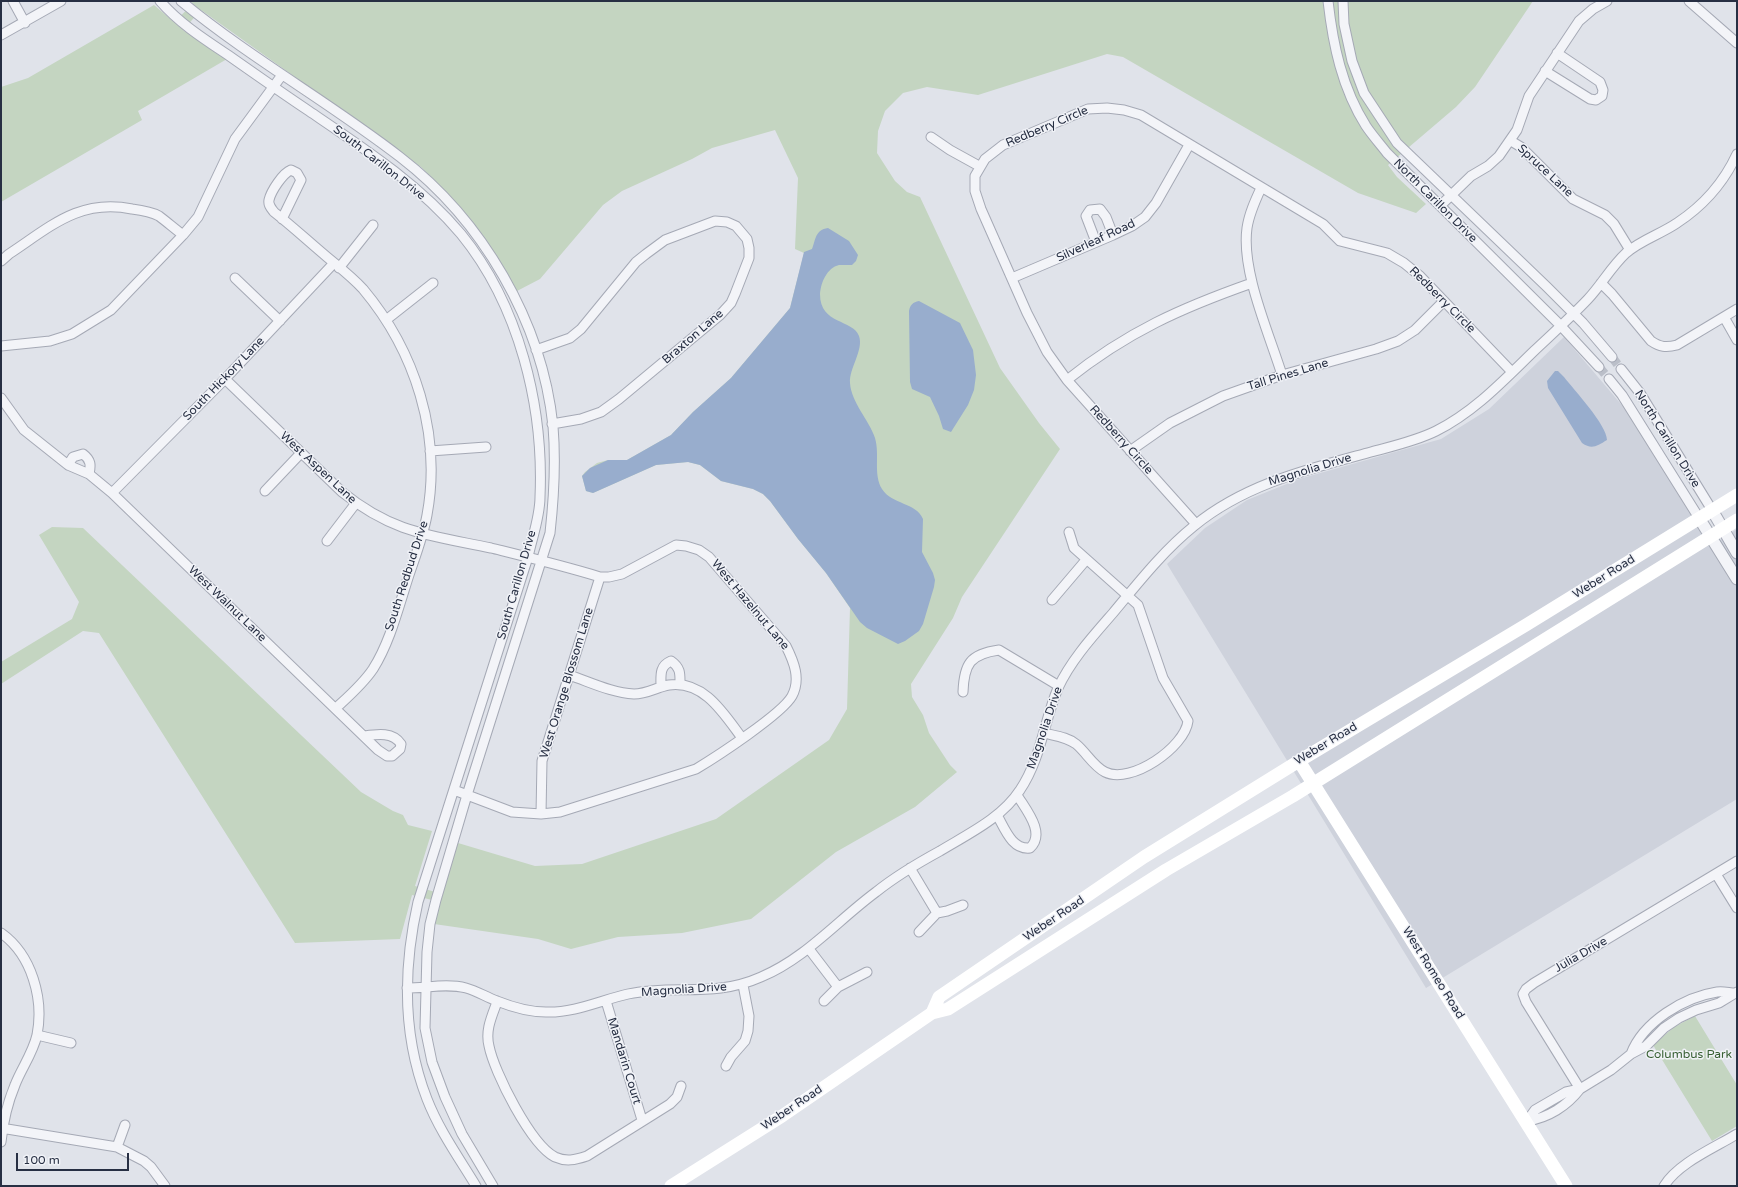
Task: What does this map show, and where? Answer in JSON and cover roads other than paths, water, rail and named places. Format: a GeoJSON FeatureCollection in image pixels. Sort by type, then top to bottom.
{"type":"FeatureCollection","features":[{"type":"Feature","properties":{"kind":"main road","name":"Weber Road"},"geometry":{"type":"LineString","coordinates":[[932,1013],[939,997],[1144,857],[1737,495]]}},
{"type":"Feature","properties":{"kind":"main road","name":"Weber Road"},"geometry":{"type":"LineString","coordinates":[[671,1186],[782,1116],[932,1013],[948,1010],[1166,870],[1313,783],[1737,520]]}},
{"type":"Feature","properties":{"kind":"main road","name":"West Romeo Road"},"geometry":{"type":"LineString","coordinates":[[1299,761],[1527,1121],[1566,1186]]}},
{"type":"Feature","properties":{"kind":"street"},"geometry":{"type":"LineString","coordinates":[[13,1],[25,22]]}},
{"type":"Feature","properties":{"kind":"street"},"geometry":{"type":"LineString","coordinates":[[1,35],[61,1]]}},
{"type":"Feature","properties":{"kind":"street","name":"South Carillon Drive"},"geometry":{"type":"LineString","coordinates":[[160,1],[170,13],[199,36],[388,168],[433,206],[460,234],[480,261],[494,284],[512,324],[531,390],[540,447],[540,499],[528,557],[418,902],[411,935],[407,988],[407,1012],[412,1053],[427,1100],[447,1139],[476,1186]]}},
{"type":"Feature","properties":{"kind":"street","name":"South Carillon Drive"},"geometry":{"type":"LineString","coordinates":[[181,1],[210,25],[401,157],[429,182],[463,218],[504,278],[526,323],[536,350],[547,391],[555,457],[554,496],[550,533],[543,561],[467,795],[430,924],[425,1028],[432,1062],[445,1097],[462,1134],[493,1186]]}},
{"type":"Feature","properties":{"kind":"street","name":"North Carillon Drive"},"geometry":{"type":"LineString","coordinates":[[1328,1],[1331,33],[1339,65],[1351,98],[1366,126],[1387,153],[1560,325],[1599,367]]}},
{"type":"Feature","properties":{"kind":"street","name":"North Carillon Drive"},"geometry":{"type":"LineString","coordinates":[[1343,1],[1344,24],[1350,53],[1364,93],[1397,143],[1450,196],[1573,313],[1612,357]]}},
{"type":"Feature","properties":{"kind":"street"},"geometry":{"type":"LineString","coordinates":[[1440,206],[1471,176],[1488,166],[1499,156],[1511,141],[1529,96],[1579,21],[1593,9],[1607,1]]}},
{"type":"Feature","properties":{"kind":"street"},"geometry":{"type":"LineString","coordinates":[[1689,1],[1737,43]]}},
{"type":"Feature","properties":{"kind":"street"},"geometry":{"type":"LineString","coordinates":[[1546,71],[1590,99],[1596,100],[1602,96],[1603,90],[1600,82],[1557,53]]}},
{"type":"Feature","properties":{"kind":"street"},"geometry":{"type":"LineString","coordinates":[[1,346],[50,341],[72,334],[111,310],[183,235],[198,217],[235,140],[282,75]]}},
{"type":"Feature","properties":{"kind":"street","name":"Redberry Circle"},"geometry":{"type":"LineString","coordinates":[[1196,524],[1067,380],[1047,352],[981,209],[975,191],[975,176],[980,166],[985,159],[1003,145],[1088,109],[1107,108],[1124,110],[1141,115],[1323,224],[1340,241],[1387,253],[1404,263],[1420,276],[1512,372]]}},
{"type":"Feature","properties":{"kind":"street"},"geometry":{"type":"LineString","coordinates":[[931,137],[950,150],[980,166]]}},
{"type":"Feature","properties":{"kind":"street","name":"Spruce Lane"},"geometry":{"type":"LineString","coordinates":[[1511,141],[1521,147],[1573,198],[1605,215],[1614,224],[1630,250]]}},
{"type":"Feature","properties":{"kind":"street","name":"Silverleaf Road"},"geometry":{"type":"LineString","coordinates":[[1012,278],[1113,235],[1132,226],[1145,217],[1156,203],[1190,145]]}},
{"type":"Feature","properties":{"kind":"street","name":"Magnolia Drive"},"geometry":{"type":"LineString","coordinates":[[407,988],[448,986],[467,988],[498,1002],[524,1010],[549,1012],[576,1009],[635,993],[720,990],[743,985],[788,964],[809,949],[876,891],[910,868],[967,835],[997,815],[1017,795],[1027,779],[1059,686],[1086,645],[1126,596],[1176,542],[1196,524],[1219,509],[1264,484],[1286,476],[1410,441],[1432,433],[1475,406],[1573,313],[1601,283],[1612,267],[1630,250],[1678,223],[1700,205],[1720,183],[1737,154]]}},
{"type":"Feature","properties":{"kind":"street","name":"South Redbud Drive"},"geometry":{"type":"LineString","coordinates":[[282,219],[301,180],[297,173],[291,170],[284,173],[269,200],[270,206],[282,219],[362,288],[386,320],[411,368],[422,397],[428,427],[430,486],[423,534],[384,650],[372,670],[336,708]]}},
{"type":"Feature","properties":{"kind":"street"},"geometry":{"type":"LineString","coordinates":[[1261,188],[1252,210],[1247,228],[1246,248],[1252,283],[1282,375]]}},
{"type":"Feature","properties":{"kind":"street"},"geometry":{"type":"LineString","coordinates":[[1,261],[9,254],[66,216],[84,209],[121,206],[140,210],[157,215],[183,235]]}},
{"type":"Feature","properties":{"kind":"street"},"geometry":{"type":"LineString","coordinates":[[1096,242],[1086,216],[1090,210],[1100,209],[1106,217],[1113,235]]}},
{"type":"Feature","properties":{"kind":"street","name":"Braxton Lane"},"geometry":{"type":"LineString","coordinates":[[536,350],[570,338],[581,330],[636,262],[665,240],[715,221],[727,222],[736,226],[747,239],[748,258],[731,303],[720,315],[619,399],[601,412],[581,419],[552,424]]}},
{"type":"Feature","properties":{"kind":"street","name":"South Hickory Lane"},"geometry":{"type":"LineString","coordinates":[[112,493],[280,321],[337,266],[373,225]]}},
{"type":"Feature","properties":{"kind":"street"},"geometry":{"type":"LineString","coordinates":[[235,278],[280,321]]}},
{"type":"Feature","properties":{"kind":"street"},"geometry":{"type":"LineString","coordinates":[[386,320],[433,283]]}},
{"type":"Feature","properties":{"kind":"street"},"geometry":{"type":"LineString","coordinates":[[1067,380],[1104,352],[1154,322],[1209,298],[1252,283]]}},
{"type":"Feature","properties":{"kind":"street"},"geometry":{"type":"LineString","coordinates":[[1601,283],[1651,341],[1658,346],[1667,348],[1677,345],[1737,309]]}},
{"type":"Feature","properties":{"kind":"street","name":"Tall Pines Lane"},"geometry":{"type":"LineString","coordinates":[[1130,451],[1170,423],[1197,407],[1250,385],[1376,349],[1398,341],[1415,330],[1444,301]]}},
{"type":"Feature","properties":{"kind":"street"},"geometry":{"type":"LineString","coordinates":[[1724,317],[1737,340]]}},
{"type":"Feature","properties":{"kind":"street","name":"North Carillon Drive"},"geometry":{"type":"LineString","coordinates":[[1621,369],[1640,393],[1712,510]]}},
{"type":"Feature","properties":{"kind":"street","name":"West Aspen Lane"},"geometry":{"type":"LineString","coordinates":[[225,379],[342,492],[356,504],[382,520],[423,534],[543,561]]}},
{"type":"Feature","properties":{"kind":"street","name":"North Carillon Drive"},"geometry":{"type":"LineString","coordinates":[[1609,379],[1626,401],[1699,518]]}},
{"type":"Feature","properties":{"kind":"street","name":"West Walnut Lane"},"geometry":{"type":"LineString","coordinates":[[1,398],[24,430],[68,465],[89,474],[112,493],[365,736]]}},
{"type":"Feature","properties":{"kind":"street"},"geometry":{"type":"LineString","coordinates":[[430,451],[486,447]]}},
{"type":"Feature","properties":{"kind":"street"},"geometry":{"type":"LineString","coordinates":[[265,491],[301,453]]}},
{"type":"Feature","properties":{"kind":"street"},"geometry":{"type":"LineString","coordinates":[[68,465],[73,458],[83,454],[88,458],[91,466],[89,474]]}},
{"type":"Feature","properties":{"kind":"street"},"geometry":{"type":"LineString","coordinates":[[327,541],[356,504]]}},
{"type":"Feature","properties":{"kind":"street"},"geometry":{"type":"LineString","coordinates":[[1712,510],[1737,553]]}},
{"type":"Feature","properties":{"kind":"street"},"geometry":{"type":"LineString","coordinates":[[1699,518],[1737,579]]}},
{"type":"Feature","properties":{"kind":"street"},"geometry":{"type":"LineString","coordinates":[[1044,733],[1067,738],[1077,745],[1105,772],[1115,774],[1128,773],[1155,762],[1169,751],[1183,735],[1187,728],[1188,721],[1163,678],[1138,605],[1126,596],[1074,548],[1069,532]]}},
{"type":"Feature","properties":{"kind":"street","name":"West Hazelnut Lane"},"geometry":{"type":"LineString","coordinates":[[454,790],[512,812],[542,814],[560,812],[696,769],[713,759],[782,709],[792,696],[796,683],[796,669],[786,646],[709,556],[686,546],[676,545],[622,574],[609,577],[600,577],[543,561]]}},
{"type":"Feature","properties":{"kind":"street"},"geometry":{"type":"LineString","coordinates":[[1052,600],[1086,560]]}},
{"type":"Feature","properties":{"kind":"street","name":"West Orange Blossom Lane"},"geometry":{"type":"LineString","coordinates":[[542,814],[542,761],[600,577]]}},
{"type":"Feature","properties":{"kind":"street"},"geometry":{"type":"LineString","coordinates":[[963,692],[963,674],[972,660],[981,654],[999,650],[1059,686]]}},
{"type":"Feature","properties":{"kind":"street"},"geometry":{"type":"LineString","coordinates":[[661,687],[661,671],[663,665],[671,661],[677,665],[680,671],[680,685]]}},
{"type":"Feature","properties":{"kind":"street"},"geometry":{"type":"LineString","coordinates":[[569,675],[618,692],[634,694],[647,692],[670,685],[680,685],[700,692],[714,701],[742,738]]}},
{"type":"Feature","properties":{"kind":"street"},"geometry":{"type":"LineString","coordinates":[[997,815],[1014,843],[1019,847],[1030,848],[1035,843],[1037,838],[1035,827],[1017,795]]}},
{"type":"Feature","properties":{"kind":"street","name":"Julia Drive"},"geometry":{"type":"LineString","coordinates":[[1580,1089],[1526,1002],[1523,994],[1526,989],[1737,861]]}},
{"type":"Feature","properties":{"kind":"street"},"geometry":{"type":"LineString","coordinates":[[910,868],[937,913]]}},
{"type":"Feature","properties":{"kind":"street"},"geometry":{"type":"LineString","coordinates":[[1716,874],[1737,908]]}},
{"type":"Feature","properties":{"kind":"street"},"geometry":{"type":"LineString","coordinates":[[919,932],[937,913],[963,905]]}},
{"type":"Feature","properties":{"kind":"street"},"geometry":{"type":"LineString","coordinates":[[1,933],[7,937],[33,973],[37,993],[37,1035],[14,1086],[2,1128],[1,1142]]}},
{"type":"Feature","properties":{"kind":"street"},"geometry":{"type":"LineString","coordinates":[[809,949],[838,987]]}},
{"type":"Feature","properties":{"kind":"street"},"geometry":{"type":"LineString","coordinates":[[824,1001],[838,987],[867,972]]}},
{"type":"Feature","properties":{"kind":"street"},"geometry":{"type":"LineString","coordinates":[[726,1066],[731,1057],[745,1041],[748,1030],[749,1016],[743,985]]}},
{"type":"Feature","properties":{"kind":"street"},"geometry":{"type":"LineString","coordinates":[[1527,1121],[1541,1119],[1571,1100],[1580,1089],[1611,1070],[1631,1054],[1635,1042],[1654,1022],[1672,1009],[1717,992],[1736,993]]}},
{"type":"Feature","properties":{"kind":"street","name":"Mandarin Court"},"geometry":{"type":"LineString","coordinates":[[606,1001],[642,1120]]}},
{"type":"Feature","properties":{"kind":"street","name":"Mandarin Court"},"geometry":{"type":"LineString","coordinates":[[498,1002],[489,1023],[489,1046],[510,1096],[543,1148],[554,1156],[564,1160],[575,1160],[587,1156],[642,1120],[670,1104],[677,1097],[681,1086]]}},
{"type":"Feature","properties":{"kind":"street"},"geometry":{"type":"LineString","coordinates":[[37,1035],[71,1043]]}},
{"type":"Feature","properties":{"kind":"street"},"geometry":{"type":"LineString","coordinates":[[117,1147],[125,1125]]}},
{"type":"Feature","properties":{"kind":"street"},"geometry":{"type":"LineString","coordinates":[[2,1128],[117,1147],[144,1160],[165,1186]]}},
{"type":"Feature","properties":{"kind":"street"},"geometry":{"type":"LineString","coordinates":[[1664,1186],[1670,1177],[1681,1168],[1737,1134]]}},
{"type":"Feature","properties":{"kind":"water"},"geometry":{"type":"Polygon","coordinates":[[[828,228],[849,241],[858,255],[856,261],[852,265],[839,265],[828,272],[823,280],[821,289],[821,304],[825,311],[856,331],[859,336],[860,347],[850,377],[850,383],[853,397],[869,424],[875,438],[879,483],[886,494],[910,506],[920,513],[923,519],[922,552],[935,580],[923,624],[919,631],[898,644],[867,628],[860,622],[826,573],[763,494],[753,489],[721,481],[700,465],[688,462],[656,465],[593,493],[586,491],[582,476],[590,468],[608,460],[627,460],[671,435],[693,412],[731,378],[790,308],[804,252],[812,249],[818,233],[828,228]]]}},
{"type":"Feature","properties":{"kind":"water"},"geometry":{"type":"Polygon","coordinates":[[[919,301],[960,323],[973,350],[976,375],[974,390],[968,405],[951,432],[943,429],[930,397],[912,389],[910,382],[909,311],[912,304],[919,301]]]}},
{"type":"Feature","properties":{"kind":"water"},"geometry":{"type":"Polygon","coordinates":[[[1555,371],[1558,371],[1564,377],[1596,417],[1606,434],[1607,440],[1592,447],[1582,443],[1548,388],[1547,381],[1555,371]]]}},
{"type":"Feature","properties":{"kind":"tunnel"},"geometry":{"type":"LineString","coordinates":[[1612,357],[1621,369]]}},
{"type":"Feature","properties":{"kind":"tunnel"},"geometry":{"type":"LineString","coordinates":[[1599,367],[1609,379]]}},
{"type":"Feature","properties":{"kind":"park label","name":"Columbus Park"},"geometry":{"type":"Point","coordinates":[1689,1055]}}]}
